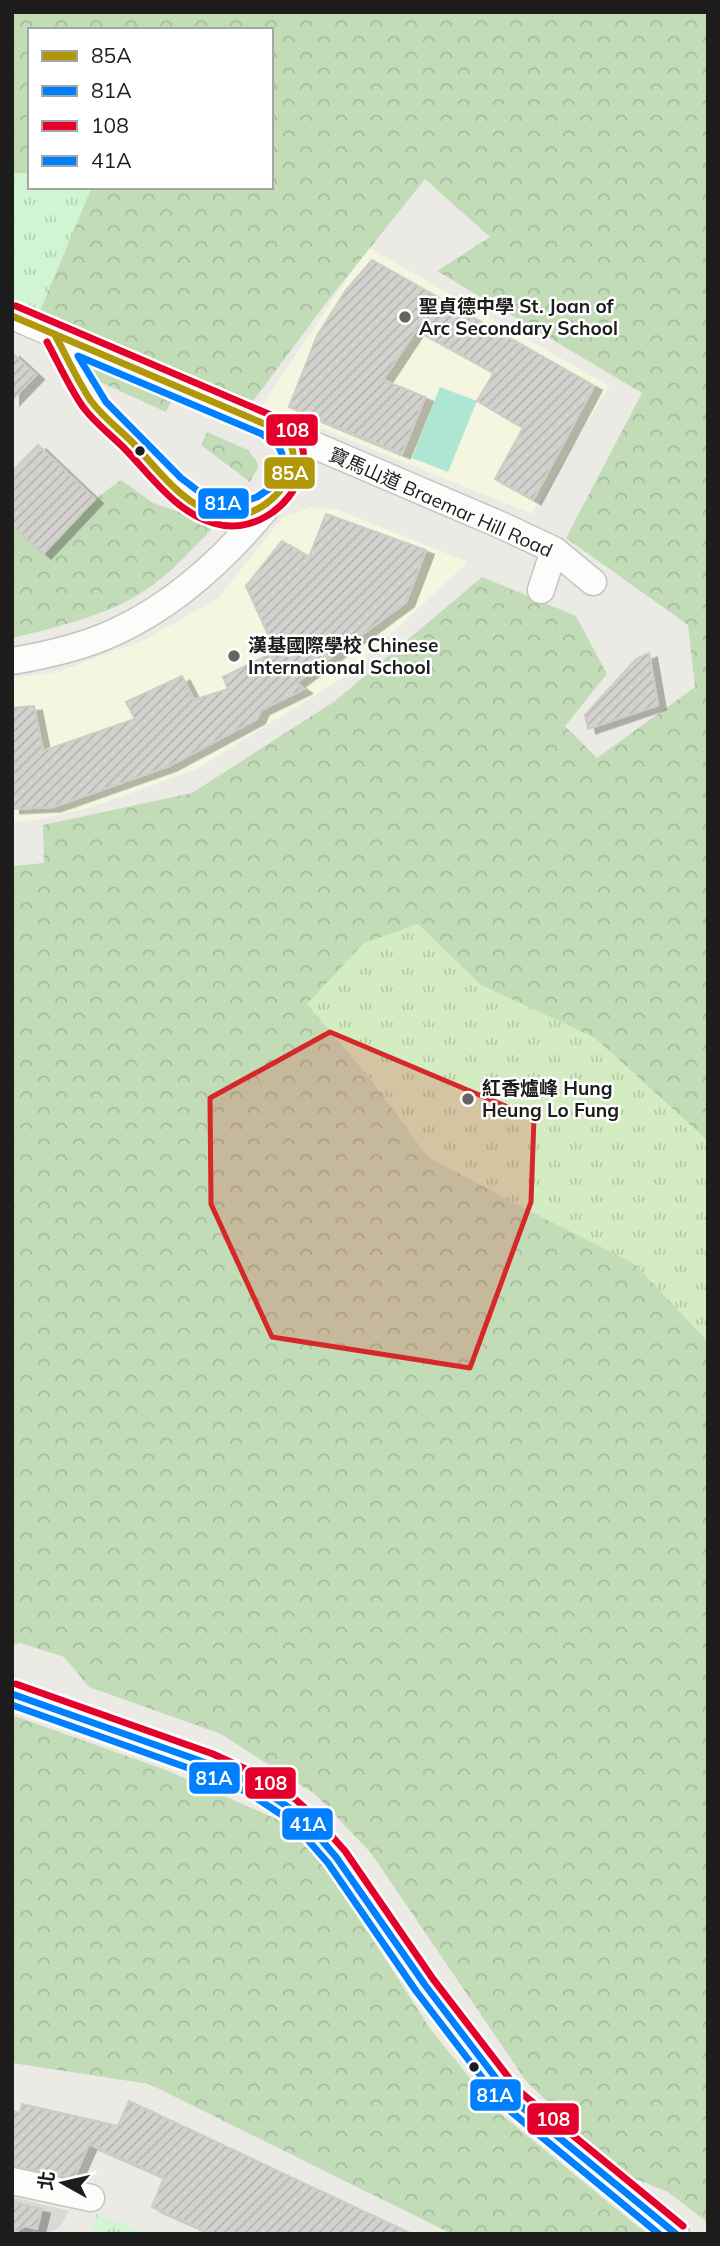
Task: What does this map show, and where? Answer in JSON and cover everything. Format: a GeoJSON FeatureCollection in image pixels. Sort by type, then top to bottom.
{"type":"FeatureCollection","features":[{"type":"Feature","properties":{"kind":"street","name":"寶馬山道 Braemar Hill Road"},"geometry":{"type":"LineString","coordinates":[[12,316],[554,550],[593,582]]}},
{"type":"Feature","properties":{"kind":"street"},"geometry":{"type":"LineString","coordinates":[[267,425],[292,448],[292,461],[277,495]]}},
{"type":"Feature","properties":{"kind":"street"},"geometry":{"type":"LineString","coordinates":[[12,661],[75,648],[117,631],[173,597],[216,564],[292,479],[311,468],[352,462]]}},
{"type":"Feature","properties":{"kind":"street"},"geometry":{"type":"LineString","coordinates":[[541,590],[554,550]]}},
{"type":"Feature","properties":{"kind":"street"},"geometry":{"type":"LineString","coordinates":[[12,1693],[209,1764],[252,1783],[288,1807],[306,1822],[336,1857],[425,1985],[511,2098],[676,2234]]}},
{"type":"Feature","properties":{"kind":"street"},"geometry":{"type":"LineString","coordinates":[[12,2181],[91,2198]]}},
{"type":"Feature","properties":{"kind":"highlighted area"},"geometry":{"type":"Polygon","coordinates":[[[330,1032],[534,1118],[531,1202],[470,1368],[272,1337],[211,1204],[210,1098],[330,1032]]]}},
{"type":"Feature","properties":{"kind":"shaded area","name":"聖貞德中學 St. Joan of Arc Secondary School"},"geometry":{"type":"Polygon","coordinates":[[[368,247],[609,386],[532,514],[263,405],[368,247]]]}},
{"type":"Feature","properties":{"kind":"shaded area","name":"漢基國際學校 Chinese International School"},"geometry":{"type":"Polygon","coordinates":[[[312,507],[338,510],[468,562],[346,676],[197,769],[92,807],[36,820],[12,822],[12,678],[58,672],[144,640],[218,598],[283,517],[312,507]]]}},
{"type":"Feature","properties":{"kind":"shaded area"},"geometry":{"type":"Polygon","coordinates":[[[12,2197],[69,2211],[60,2227],[47,2234],[12,2234],[12,2197]]]}},
{"type":"Feature","properties":{"kind":"green space"},"geometry":{"type":"Polygon","coordinates":[[[12,12],[708,12],[708,1141],[595,1038],[481,985],[418,924],[364,943],[307,1004],[368,1076],[428,1157],[635,1264],[708,1342],[708,2223],[668,2192],[626,2175],[526,2081],[371,1853],[316,1795],[221,1734],[89,1687],[64,1657],[20,1643],[12,1645],[12,866],[44,863],[43,825],[192,793],[335,701],[482,577],[576,616],[607,674],[565,726],[597,758],[695,687],[688,625],[566,538],[642,393],[437,271],[490,237],[425,179],[330,298],[250,405],[12,299],[12,12]]]}},
{"type":"Feature","properties":{"kind":"green space"},"geometry":{"type":"Polygon","coordinates":[[[12,173],[28,173],[28,189],[91,189],[40,311],[12,299],[12,173]]]}},
{"type":"Feature","properties":{"kind":"green space"},"geometry":{"type":"Polygon","coordinates":[[[78,359],[171,402],[166,412],[89,377],[78,359]]]}},
{"type":"Feature","properties":{"kind":"green space"},"geometry":{"type":"Polygon","coordinates":[[[440,387],[477,401],[448,472],[412,458],[440,387]]]}},
{"type":"Feature","properties":{"kind":"green space"},"geometry":{"type":"Polygon","coordinates":[[[207,432],[248,450],[258,467],[250,482],[201,445],[207,432]]]}},
{"type":"Feature","properties":{"kind":"green space"},"geometry":{"type":"Polygon","coordinates":[[[121,480],[153,503],[216,525],[170,571],[138,595],[103,612],[12,638],[12,525],[43,554],[95,499],[121,480]]]}},
{"type":"Feature","properties":{"kind":"green space"},"geometry":{"type":"Polygon","coordinates":[[[418,924],[481,985],[595,1038],[708,1141],[708,1342],[635,1264],[428,1157],[368,1076],[306,1004],[364,942],[418,924]]]}},
{"type":"Feature","properties":{"kind":"green space"},"geometry":{"type":"Polygon","coordinates":[[[12,1715],[166,1770],[283,1822],[321,1859],[431,2030],[496,2110],[647,2234],[452,2234],[149,2084],[12,2063],[12,1715]]]}},
{"type":"Feature","properties":{"kind":"green space"},"geometry":{"type":"Polygon","coordinates":[[[97,2214],[146,2234],[98,2234],[92,2230],[97,2214]]]}},
{"type":"Feature","properties":{"kind":"building"},"geometry":{"type":"Polygon","coordinates":[[[372,260],[594,386],[533,500],[495,479],[523,428],[477,401],[494,373],[416,330],[383,380],[425,397],[402,454],[289,407],[317,336],[346,290],[372,260]]]}},
{"type":"Feature","properties":{"kind":"building"},"geometry":{"type":"Polygon","coordinates":[[[12,353],[36,375],[12,400],[12,353]]]}},
{"type":"Feature","properties":{"kind":"building"},"geometry":{"type":"Polygon","coordinates":[[[38,445],[95,499],[43,554],[12,525],[12,472],[38,445]]]}},
{"type":"Feature","properties":{"kind":"building"},"geometry":{"type":"Polygon","coordinates":[[[326,514],[426,550],[406,602],[296,683],[304,689],[261,710],[257,719],[169,766],[53,807],[12,809],[12,708],[34,706],[43,751],[135,719],[126,702],[182,676],[194,700],[228,689],[223,677],[266,656],[260,647],[271,641],[246,586],[282,541],[309,557],[326,514]]]}},
{"type":"Feature","properties":{"kind":"building"},"geometry":{"type":"Polygon","coordinates":[[[649,653],[658,705],[588,729],[585,715],[636,659],[649,653]]]}},
{"type":"Feature","properties":{"kind":"building"},"geometry":{"type":"Polygon","coordinates":[[[129,2101],[412,2234],[213,2234],[152,2207],[164,2177],[89,2144],[74,2178],[12,2166],[12,2111],[20,2113],[22,2104],[118,2126],[129,2101]]]}},
{"type":"Feature","properties":{"kind":"building"},"geometry":{"type":"Polygon","coordinates":[[[12,2202],[42,2209],[37,2229],[25,2226],[12,2234],[12,2202]]]}},
{"type":"Feature","properties":{"kind":"transit line","name":"108"},"geometry":{"type":"LineString","coordinates":[[16,306],[273,416],[292,430],[302,445],[303,465],[296,486],[279,507],[255,522],[227,526],[213,523],[187,511],[165,492],[83,407],[47,342]]}},
{"type":"Feature","properties":{"kind":"transit line","name":"85A"},"geometry":{"type":"LineString","coordinates":[[12,316],[267,425],[287,440],[292,449],[293,462],[290,472],[279,492],[262,506],[241,515],[218,514],[193,503],[171,485],[91,401],[55,335]]}},
{"type":"Feature","properties":{"kind":"transit line","name":"81A"},"geometry":{"type":"LineString","coordinates":[[78,356],[262,434],[279,447],[282,454],[279,471],[269,489],[257,497],[237,504],[210,500],[181,478],[106,402],[78,356]]}},
{"type":"Feature","properties":{"kind":"transit line","name":"108"},"geometry":{"type":"LineString","coordinates":[[16,1684],[213,1754],[257,1774],[295,1799],[345,1851],[433,1979],[519,2091],[683,2226]]}},
{"type":"Feature","properties":{"kind":"transit line","name":"41A"},"geometry":{"type":"LineString","coordinates":[[12,1694],[209,1764],[252,1783],[288,1807],[306,1822],[336,1857],[425,1985],[511,2098],[676,2234]]}},
{"type":"Feature","properties":{"kind":"transit line","name":"81A"},"geometry":{"type":"LineString","coordinates":[[12,1705],[205,1774],[247,1792],[282,1815],[328,1863],[416,1991],[503,2105],[659,2234]]}},
{"type":"Feature","properties":{"kind":"place","name":"聖貞德中學 St. Joan of Arc Secondary School"},"geometry":{"type":"Point","coordinates":[405,317]}},
{"type":"Feature","properties":{"kind":"place","name":"漢基國際學校 Chinese International School"},"geometry":{"type":"Point","coordinates":[234,656]}},
{"type":"Feature","properties":{"kind":"place","name":"紅香爐峰 Hung Heung Lo Fung"},"geometry":{"type":"Point","coordinates":[468,1099]}}]}
